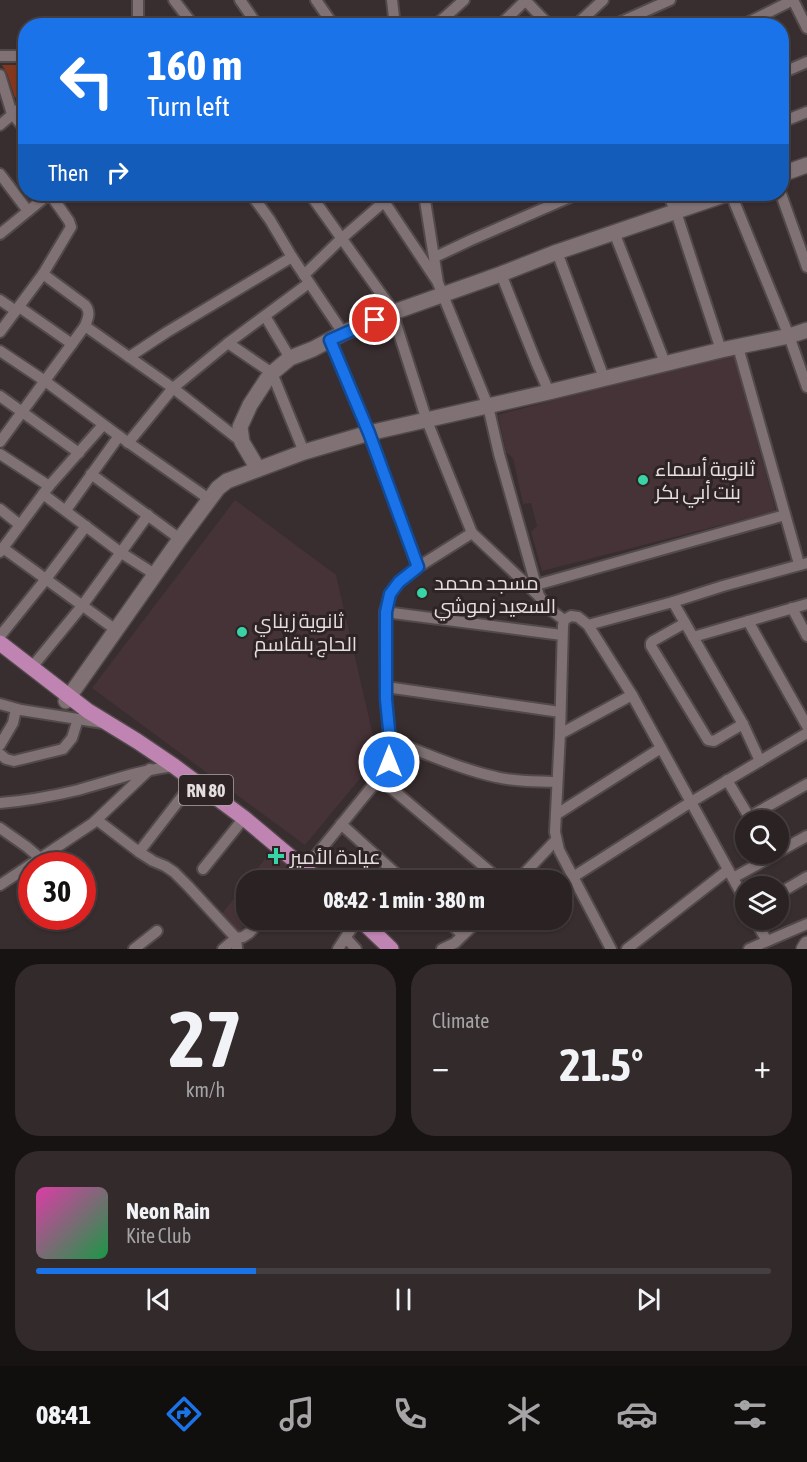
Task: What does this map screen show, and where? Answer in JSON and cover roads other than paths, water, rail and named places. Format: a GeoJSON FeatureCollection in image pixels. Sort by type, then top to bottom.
{"type":"FeatureCollection","features":[{"type":"Feature","properties":{"kind":"main road"},"geometry":{"type":"LineString","coordinates":[[789,171],[807,165]]}},
{"type":"Feature","properties":{"kind":"main road"},"geometry":{"type":"LineString","coordinates":[[258,469],[242,442],[240,427],[258,392],[272,373],[290,358],[441,289],[501,274],[557,252],[707,201]]}},
{"type":"Feature","properties":{"kind":"main road"},"geometry":{"type":"LineString","coordinates":[[67,698],[209,499],[227,481],[304,452],[369,433],[428,421],[807,330]]}},
{"type":"Feature","properties":{"kind":"main road","name":"RN 80"},"geometry":{"type":"LineString","coordinates":[[0,643],[32,667],[83,715],[109,724],[174,766],[244,818],[295,870]]}},
{"type":"Feature","properties":{"kind":"main road","name":"RN 80"},"geometry":{"type":"LineString","coordinates":[[0,655],[67,698]]}},
{"type":"Feature","properties":{"kind":"main road"},"geometry":{"type":"LineString","coordinates":[[370,930],[392,949]]}},
{"type":"Feature","properties":{"kind":"main road"},"geometry":{"type":"LineString","coordinates":[[804,949],[807,944]]}},
{"type":"Feature","properties":{"kind":"street"},"geometry":{"type":"LineString","coordinates":[[174,0],[188,18]]}},
{"type":"Feature","properties":{"kind":"street"},"geometry":{"type":"LineString","coordinates":[[240,0],[252,18]]}},
{"type":"Feature","properties":{"kind":"street"},"geometry":{"type":"LineString","coordinates":[[316,0],[328,18]]}},
{"type":"Feature","properties":{"kind":"street"},"geometry":{"type":"LineString","coordinates":[[392,0],[394,18]]}},
{"type":"Feature","properties":{"kind":"street"},"geometry":{"type":"LineString","coordinates":[[444,18],[464,0]]}},
{"type":"Feature","properties":{"kind":"street"},"geometry":{"type":"LineString","coordinates":[[507,18],[526,0],[543,18]]}},
{"type":"Feature","properties":{"kind":"street"},"geometry":{"type":"LineString","coordinates":[[583,18],[603,0]]}},
{"type":"Feature","properties":{"kind":"street"},"geometry":{"type":"LineString","coordinates":[[630,18],[670,0]]}},
{"type":"Feature","properties":{"kind":"street"},"geometry":{"type":"LineString","coordinates":[[757,18],[793,0],[807,28]]}},
{"type":"Feature","properties":{"kind":"street"},"geometry":{"type":"LineString","coordinates":[[139,18],[140,1]]}},
{"type":"Feature","properties":{"kind":"street"},"geometry":{"type":"LineString","coordinates":[[0,56],[18,56]]}},
{"type":"Feature","properties":{"kind":"street"},"geometry":{"type":"LineString","coordinates":[[789,71],[807,62]]}},
{"type":"Feature","properties":{"kind":"street"},"geometry":{"type":"LineString","coordinates":[[0,75],[12,114],[18,121]]}},
{"type":"Feature","properties":{"kind":"street"},"geometry":{"type":"LineString","coordinates":[[0,125],[18,110]]}},
{"type":"Feature","properties":{"kind":"street"},"geometry":{"type":"LineString","coordinates":[[789,119],[807,112]]}},
{"type":"Feature","properties":{"kind":"street"},"geometry":{"type":"LineString","coordinates":[[0,174],[18,198]]}},
{"type":"Feature","properties":{"kind":"street"},"geometry":{"type":"LineString","coordinates":[[20,201],[28,211]]}},
{"type":"Feature","properties":{"kind":"street"},"geometry":{"type":"LineString","coordinates":[[0,234],[41,201]]}},
{"type":"Feature","properties":{"kind":"street"},"geometry":{"type":"LineString","coordinates":[[0,332],[43,274],[71,227],[55,201]]}},
{"type":"Feature","properties":{"kind":"street"},"geometry":{"type":"LineString","coordinates":[[256,201],[270,219],[306,279],[337,336],[369,433],[418,567]]}},
{"type":"Feature","properties":{"kind":"street"},"geometry":{"type":"LineString","coordinates":[[315,201],[394,312],[428,421],[472,533],[564,620]]}},
{"type":"Feature","properties":{"kind":"street"},"geometry":{"type":"LineString","coordinates":[[128,443],[173,388],[265,316],[306,279],[378,201]]}},
{"type":"Feature","properties":{"kind":"street"},"geometry":{"type":"LineString","coordinates":[[385,201],[441,289],[488,406],[498,454],[539,596]]}},
{"type":"Feature","properties":{"kind":"street"},"geometry":{"type":"LineString","coordinates":[[425,201],[441,289]]}},
{"type":"Feature","properties":{"kind":"street"},"geometry":{"type":"LineString","coordinates":[[435,257],[558,201]]}},
{"type":"Feature","properties":{"kind":"street"},"geometry":{"type":"LineString","coordinates":[[671,201],[721,350]]}},
{"type":"Feature","properties":{"kind":"street"},"geometry":{"type":"LineString","coordinates":[[735,201],[807,387]]}},
{"type":"Feature","properties":{"kind":"street"},"geometry":{"type":"LineString","coordinates":[[783,201],[807,267]]}},
{"type":"Feature","properties":{"kind":"street"},"geometry":{"type":"LineString","coordinates":[[614,232],[665,363]]}},
{"type":"Feature","properties":{"kind":"street"},"geometry":{"type":"LineString","coordinates":[[557,252],[604,378]]}},
{"type":"Feature","properties":{"kind":"street"},"geometry":{"type":"LineString","coordinates":[[129,357],[292,257]]}},
{"type":"Feature","properties":{"kind":"street"},"geometry":{"type":"LineString","coordinates":[[0,442],[85,326],[88,315],[85,305],[43,274]]}},
{"type":"Feature","properties":{"kind":"street"},"geometry":{"type":"LineString","coordinates":[[501,274],[549,392]]}},
{"type":"Feature","properties":{"kind":"street"},"geometry":{"type":"LineString","coordinates":[[0,300],[72,344]]}},
{"type":"Feature","properties":{"kind":"street"},"geometry":{"type":"LineString","coordinates":[[265,316],[290,358]]}},
{"type":"Feature","properties":{"kind":"street"},"geometry":{"type":"LineString","coordinates":[[85,326],[173,388],[242,442]]}},
{"type":"Feature","properties":{"kind":"street"},"geometry":{"type":"LineString","coordinates":[[228,343],[272,373],[304,452]]}},
{"type":"Feature","properties":{"kind":"street"},"geometry":{"type":"LineString","coordinates":[[588,625],[803,563],[785,515],[738,347]]}},
{"type":"Feature","properties":{"kind":"street"},"geometry":{"type":"LineString","coordinates":[[0,351],[209,499]]}},
{"type":"Feature","properties":{"kind":"street"},"geometry":{"type":"LineString","coordinates":[[0,396],[79,453]]}},
{"type":"Feature","properties":{"kind":"street"},"geometry":{"type":"LineString","coordinates":[[103,425],[46,490],[1,550],[46,579],[116,630]]}},
{"type":"Feature","properties":{"kind":"street"},"geometry":{"type":"LineString","coordinates":[[66,510],[119,436]]}},
{"type":"Feature","properties":{"kind":"street"},"geometry":{"type":"LineString","coordinates":[[0,454],[46,490],[86,526],[120,552],[156,574]]}},
{"type":"Feature","properties":{"kind":"street"},"geometry":{"type":"LineString","coordinates":[[91,474],[180,539]]}},
{"type":"Feature","properties":{"kind":"street"},"geometry":{"type":"LineString","coordinates":[[0,509],[20,525]]}},
{"type":"Feature","properties":{"kind":"street"},"geometry":{"type":"LineString","coordinates":[[32,667],[82,606],[148,515]]}},
{"type":"Feature","properties":{"kind":"street"},"geometry":{"type":"LineString","coordinates":[[536,585],[785,515]]}},
{"type":"Feature","properties":{"kind":"street"},"geometry":{"type":"LineString","coordinates":[[0,636],[86,526]]}},
{"type":"Feature","properties":{"kind":"street"},"geometry":{"type":"LineString","coordinates":[[304,870],[379,778],[389,762],[386,612],[390,594],[399,582],[418,567],[472,533]]}},
{"type":"Feature","properties":{"kind":"street"},"geometry":{"type":"LineString","coordinates":[[673,602],[743,724],[760,761]]}},
{"type":"Feature","properties":{"kind":"street"},"geometry":{"type":"LineString","coordinates":[[693,637],[807,604]]}},
{"type":"Feature","properties":{"kind":"street"},"geometry":{"type":"LineString","coordinates":[[792,608],[807,636]]}},
{"type":"Feature","properties":{"kind":"street"},"geometry":{"type":"LineString","coordinates":[[386,612],[562,635]]}},
{"type":"Feature","properties":{"kind":"street"},"geometry":{"type":"LineString","coordinates":[[564,620],[574,616],[588,625],[632,695],[735,883]]}},
{"type":"Feature","properties":{"kind":"street"},"geometry":{"type":"LineString","coordinates":[[564,620],[556,840],[559,850],[611,949]]}},
{"type":"Feature","properties":{"kind":"street"},"geometry":{"type":"LineString","coordinates":[[748,621],[807,726]]}},
{"type":"Feature","properties":{"kind":"street"},"geometry":{"type":"LineString","coordinates":[[685,623],[651,642],[651,646],[708,740],[714,741],[743,724]]}},
{"type":"Feature","properties":{"kind":"street"},"geometry":{"type":"LineString","coordinates":[[386,687],[560,712]]}},
{"type":"Feature","properties":{"kind":"street"},"geometry":{"type":"LineString","coordinates":[[560,735],[632,695]]}},
{"type":"Feature","properties":{"kind":"street"},"geometry":{"type":"LineString","coordinates":[[0,704],[16,709],[83,715],[72,738],[63,749],[14,761],[0,754]]}},
{"type":"Feature","properties":{"kind":"street"},"geometry":{"type":"LineString","coordinates":[[0,745],[13,723],[16,709]]}},
{"type":"Feature","properties":{"kind":"street"},"geometry":{"type":"LineString","coordinates":[[573,877],[691,802],[807,733]]}},
{"type":"Feature","properties":{"kind":"street"},"geometry":{"type":"LineString","coordinates":[[390,740],[497,778],[557,782]]}},
{"type":"Feature","properties":{"kind":"street"},"geometry":{"type":"LineString","coordinates":[[556,814],[661,748]]}},
{"type":"Feature","properties":{"kind":"street"},"geometry":{"type":"LineString","coordinates":[[0,803],[23,801],[78,790],[150,769],[174,766]]}},
{"type":"Feature","properties":{"kind":"street"},"geometry":{"type":"LineString","coordinates":[[49,852],[97,820],[150,769]]}},
{"type":"Feature","properties":{"kind":"street"},"geometry":{"type":"LineString","coordinates":[[379,778],[488,870]]}},
{"type":"Feature","properties":{"kind":"street"},"geometry":{"type":"LineString","coordinates":[[727,780],[745,810]]}},
{"type":"Feature","properties":{"kind":"street"},"geometry":{"type":"LineString","coordinates":[[139,852],[194,781]]}},
{"type":"Feature","properties":{"kind":"street"},"geometry":{"type":"LineString","coordinates":[[765,810],[807,784]]}},
{"type":"Feature","properties":{"kind":"street"},"geometry":{"type":"LineString","coordinates":[[203,869],[244,818]]}},
{"type":"Feature","properties":{"kind":"street"},"geometry":{"type":"LineString","coordinates":[[97,820],[139,852],[165,866],[182,879],[236,944]]}},
{"type":"Feature","properties":{"kind":"street"},"geometry":{"type":"LineString","coordinates":[[341,824],[392,870]]}},
{"type":"Feature","properties":{"kind":"street"},"geometry":{"type":"LineString","coordinates":[[0,828],[33,852]]}},
{"type":"Feature","properties":{"kind":"street"},"geometry":{"type":"LineString","coordinates":[[789,846],[807,836]]}},
{"type":"Feature","properties":{"kind":"street"},"geometry":{"type":"LineString","coordinates":[[528,870],[556,840]]}},
{"type":"Feature","properties":{"kind":"street"},"geometry":{"type":"LineString","coordinates":[[627,949],[730,874],[752,864]]}},
{"type":"Feature","properties":{"kind":"street"},"geometry":{"type":"LineString","coordinates":[[0,885],[18,873]]}},
{"type":"Feature","properties":{"kind":"street"},"geometry":{"type":"LineString","coordinates":[[789,888],[807,877]]}},
{"type":"Feature","properties":{"kind":"street"},"geometry":{"type":"LineString","coordinates":[[749,949],[807,924]]}},
{"type":"Feature","properties":{"kind":"street"},"geometry":{"type":"LineString","coordinates":[[223,949],[236,944],[252,930]]}},
{"type":"Feature","properties":{"kind":"street"},"geometry":{"type":"LineString","coordinates":[[457,930],[463,935]]}},
{"type":"Feature","properties":{"kind":"street"},"geometry":{"type":"LineString","coordinates":[[442,949],[455,943],[468,930]]}},
{"type":"Feature","properties":{"kind":"street"},"geometry":{"type":"LineString","coordinates":[[761,930],[767,941]]}},
{"type":"Feature","properties":{"kind":"street"},"geometry":{"type":"LineString","coordinates":[[134,949],[157,931]]}},
{"type":"Feature","properties":{"kind":"street"},"geometry":{"type":"LineString","coordinates":[[338,949],[350,944]]}},
{"type":"Feature","properties":{"kind":"place","name":"ثانوية أسماء بنت أبي بكر"},"geometry":{"type":"Point","coordinates":[643,480]}},
{"type":"Feature","properties":{"kind":"place","name":"مسجد محمد السعيد زموشي"},"geometry":{"type":"Point","coordinates":[422,593]}},
{"type":"Feature","properties":{"kind":"place","name":"ثانوية زيناي الحاج بلقاسم"},"geometry":{"type":"Point","coordinates":[242,632]}},
{"type":"Feature","properties":{"kind":"place","name":"عيادة الأمير"},"geometry":{"type":"Point","coordinates":[276,856]}}]}
